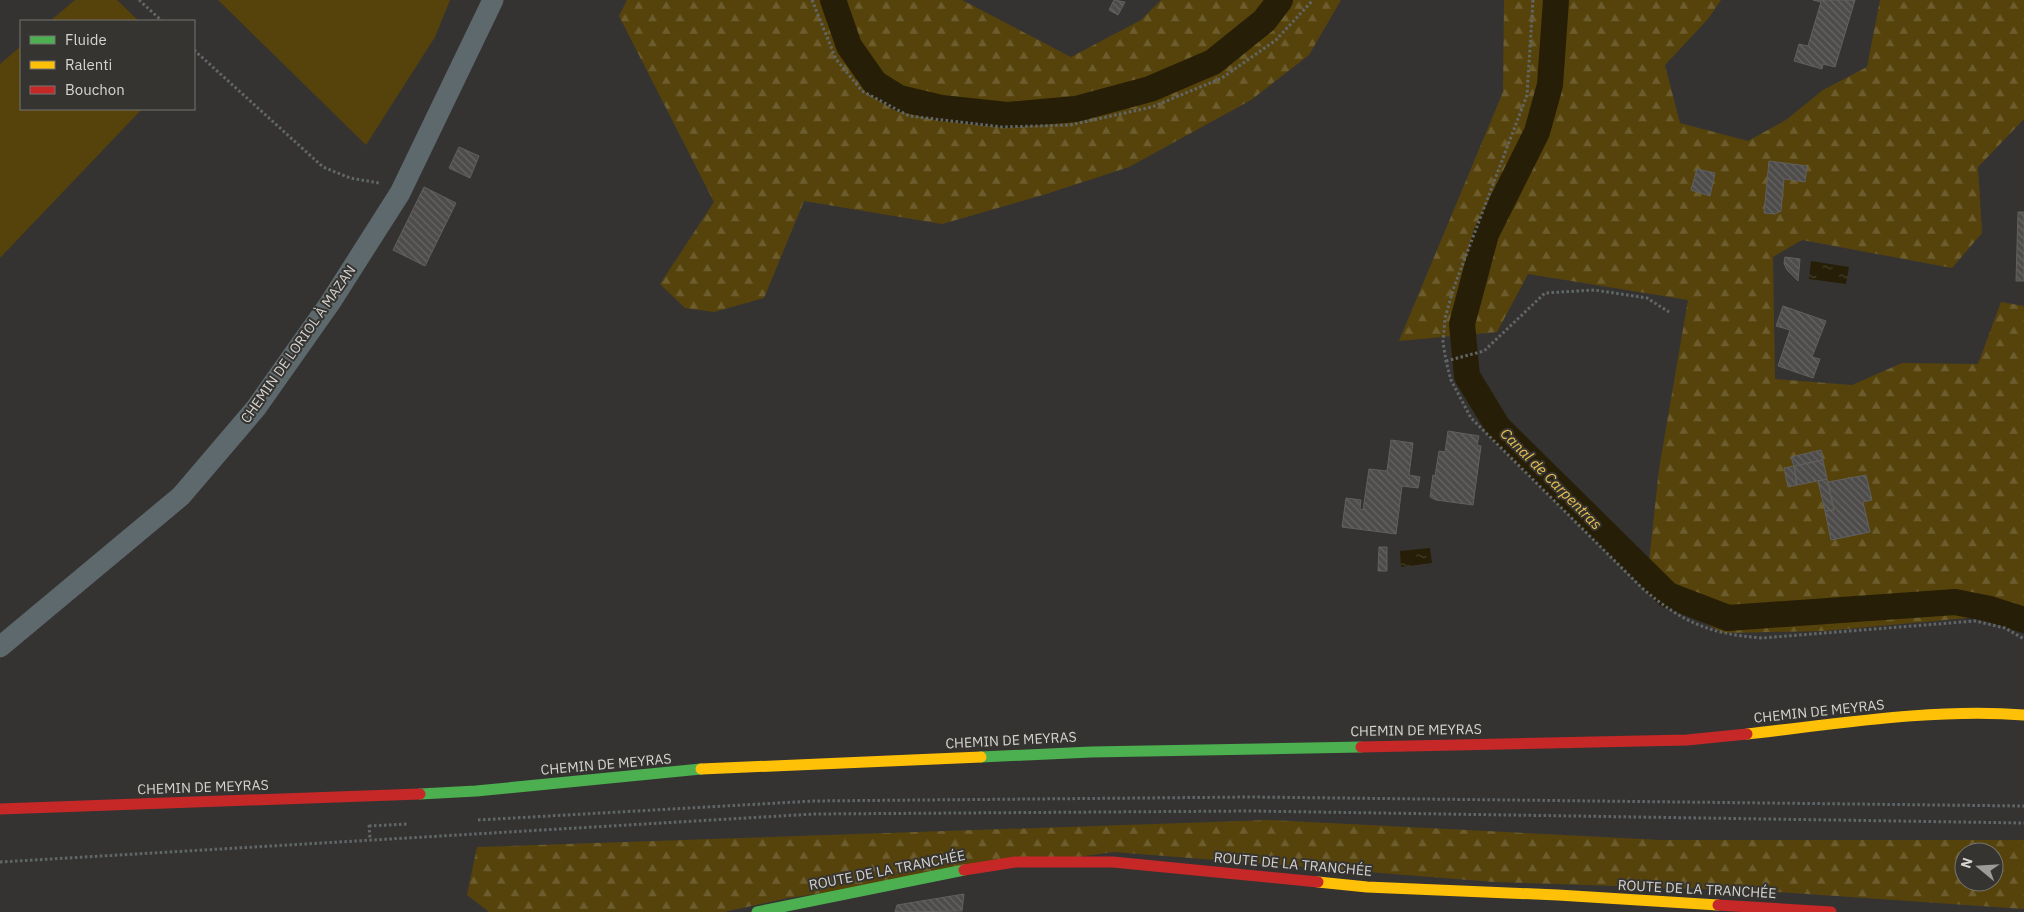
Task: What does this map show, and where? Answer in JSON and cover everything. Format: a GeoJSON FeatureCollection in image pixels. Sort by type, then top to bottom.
{"type":"FeatureCollection","features":[{"type":"Feature","properties":{"kind":"street","name":"CHEMIN DE LORIOL À MAZAN"},"geometry":{"type":"LineString","coordinates":[[0,647],[181,496],[256,408],[330,304],[400,193],[494,0]]}},
{"type":"Feature","properties":{"kind":"street","name":"CHEMIN DE MEYRAS"},"geometry":{"type":"LineString","coordinates":[[0,809],[368,797],[476,791],[715,768],[1091,752],[1687,740],[1899,717],[1999,713],[2024,715]]}},
{"type":"Feature","properties":{"kind":"street","name":"ROUTE DE LA TRANCHÉE"},"geometry":{"type":"LineString","coordinates":[[757,912],[938,874],[1015,862],[1113,862],[1367,887],[1558,895],[1831,912]]}},
{"type":"Feature","properties":{"kind":"path"},"geometry":{"type":"LineString","coordinates":[[139,0],[161,20]]}},
{"type":"Feature","properties":{"kind":"path"},"geometry":{"type":"LineString","coordinates":[[812,0],[836,59],[862,91],[909,116],[1002,127],[1070,125],[1152,107],[1222,78],[1276,40],[1314,0]]}},
{"type":"Feature","properties":{"kind":"path"},"geometry":{"type":"LineString","coordinates":[[1533,0],[1527,95],[1454,287],[1445,318],[1443,342],[1451,380],[1472,418],[1642,588],[1668,610],[1701,627],[1736,636],[1762,638],[1975,621],[2005,628],[2024,638]]}},
{"type":"Feature","properties":{"kind":"path"},"geometry":{"type":"LineString","coordinates":[[195,51],[323,167],[350,178],[378,183],[400,193]]}},
{"type":"Feature","properties":{"kind":"path"},"geometry":{"type":"LineString","coordinates":[[1448,361],[1484,351],[1545,293],[1594,290],[1647,298],[1670,312]]}},
{"type":"Feature","properties":{"kind":"path"},"geometry":{"type":"LineString","coordinates":[[468,820],[823,800],[1251,797],[2024,806]]}},
{"type":"Feature","properties":{"kind":"path"},"geometry":{"type":"LineString","coordinates":[[0,862],[814,814],[1251,812],[2024,823]]}},
{"type":"Feature","properties":{"kind":"path"},"geometry":{"type":"LineString","coordinates":[[369,826],[409,824]]}},
{"type":"Feature","properties":{"kind":"green space"},"geometry":{"type":"Polygon","coordinates":[[[75,0],[117,0],[138,20],[51,20],[75,0]]]}},
{"type":"Feature","properties":{"kind":"green space"},"geometry":{"type":"Polygon","coordinates":[[[218,0],[450,0],[435,37],[366,145],[218,0]]]}},
{"type":"Feature","properties":{"kind":"green space"},"geometry":{"type":"Polygon","coordinates":[[[627,0],[962,0],[1071,57],[1141,20],[1161,0],[1341,0],[1309,55],[1251,100],[1129,167],[1043,195],[942,224],[804,201],[764,298],[714,312],[685,308],[660,284],[714,202],[619,16],[627,0]]]}},
{"type":"Feature","properties":{"kind":"green space"},"geometry":{"type":"Polygon","coordinates":[[[1504,0],[1721,0],[1708,19],[1665,65],[1680,123],[1748,141],[1786,120],[1823,90],[1867,67],[1880,0],[2024,0],[2024,119],[1978,167],[1982,233],[1952,268],[1802,240],[1773,257],[1775,379],[1852,385],[1902,363],[1978,364],[2001,302],[2024,306],[2024,618],[1989,616],[1824,631],[1723,633],[1668,602],[1647,581],[1659,469],[1688,300],[1528,274],[1497,332],[1399,341],[1503,92],[1504,0]]]}},
{"type":"Feature","properties":{"kind":"green space"},"geometry":{"type":"Polygon","coordinates":[[[20,47],[20,110],[141,110],[0,258],[0,64],[20,47]]]}},
{"type":"Feature","properties":{"kind":"green space"},"geometry":{"type":"Polygon","coordinates":[[[1270,820],[1661,840],[2024,840],[2024,909],[1765,891],[1494,882],[1114,852],[788,898],[724,912],[489,912],[467,895],[477,847],[1270,820]]]}},
{"type":"Feature","properties":{"kind":"water"},"geometry":{"type":"Polygon","coordinates":[[[1811,261],[1849,267],[1846,284],[1809,279],[1811,261]]]}},
{"type":"Feature","properties":{"kind":"water"},"geometry":{"type":"Polygon","coordinates":[[[1430,548],[1432,563],[1401,567],[1400,551],[1430,548]]]}},
{"type":"Feature","properties":{"kind":"building"},"geometry":{"type":"Polygon","coordinates":[[[1114,0],[1125,2],[1118,15],[1109,10],[1114,0]]]}},
{"type":"Feature","properties":{"kind":"building"},"geometry":{"type":"Polygon","coordinates":[[[1813,0],[1855,0],[1835,67],[1823,64],[1822,69],[1794,61],[1799,44],[1808,46],[1821,2],[1813,0]]]}},
{"type":"Feature","properties":{"kind":"building"},"geometry":{"type":"Polygon","coordinates":[[[459,147],[479,156],[470,178],[449,168],[459,147]]]}},
{"type":"Feature","properties":{"kind":"building"},"geometry":{"type":"Polygon","coordinates":[[[1769,161],[1807,166],[1805,182],[1784,179],[1781,211],[1775,214],[1764,213],[1769,161]]]}},
{"type":"Feature","properties":{"kind":"building"},"geometry":{"type":"Polygon","coordinates":[[[1697,169],[1715,173],[1710,196],[1691,190],[1697,169]]]}},
{"type":"Feature","properties":{"kind":"building"},"geometry":{"type":"Polygon","coordinates":[[[424,187],[456,203],[425,266],[393,250],[424,187]]]}},
{"type":"Feature","properties":{"kind":"building"},"geometry":{"type":"Polygon","coordinates":[[[2018,212],[2024,212],[2024,281],[2016,281],[2018,212]]]}},
{"type":"Feature","properties":{"kind":"building"},"geometry":{"type":"Polygon","coordinates":[[[1785,257],[1800,259],[1798,281],[1787,270],[1784,263],[1785,257]]]}},
{"type":"Feature","properties":{"kind":"building"},"geometry":{"type":"Polygon","coordinates":[[[1783,306],[1826,321],[1812,357],[1820,359],[1813,378],[1778,366],[1790,330],[1776,326],[1783,306]]]}},
{"type":"Feature","properties":{"kind":"building"},"geometry":{"type":"Polygon","coordinates":[[[1448,431],[1479,436],[1477,445],[1481,446],[1473,505],[1436,500],[1430,497],[1439,451],[1445,452],[1448,431]]]}},
{"type":"Feature","properties":{"kind":"building"},"geometry":{"type":"Polygon","coordinates":[[[1391,440],[1413,443],[1409,475],[1420,477],[1418,488],[1402,486],[1396,534],[1342,527],[1346,498],[1361,500],[1360,509],[1363,510],[1369,469],[1387,471],[1391,440]]]}},
{"type":"Feature","properties":{"kind":"building"},"geometry":{"type":"Polygon","coordinates":[[[1821,450],[1823,460],[1794,466],[1791,457],[1821,450]]]}},
{"type":"Feature","properties":{"kind":"building"},"geometry":{"type":"Polygon","coordinates":[[[1823,460],[1827,479],[1797,485],[1794,466],[1823,460]]]}},
{"type":"Feature","properties":{"kind":"building"},"geometry":{"type":"Polygon","coordinates":[[[1794,466],[1797,485],[1788,487],[1784,468],[1794,466]]]}},
{"type":"Feature","properties":{"kind":"building"},"geometry":{"type":"Polygon","coordinates":[[[1866,475],[1872,500],[1863,502],[1870,532],[1831,540],[1825,511],[1834,510],[1828,482],[1866,475]]]}},
{"type":"Feature","properties":{"kind":"building"},"geometry":{"type":"Polygon","coordinates":[[[1827,479],[1834,510],[1825,511],[1818,481],[1827,479]]]}},
{"type":"Feature","properties":{"kind":"building"},"geometry":{"type":"Polygon","coordinates":[[[1379,547],[1387,547],[1387,571],[1378,571],[1379,547]]]}},
{"type":"Feature","properties":{"kind":"building"},"geometry":{"type":"Polygon","coordinates":[[[964,894],[962,911],[895,912],[897,905],[964,894]]]}},
{"type":"Feature","properties":{"kind":"waterway","name":"Canal de Carpentras"},"geometry":{"type":"LineString","coordinates":[[833,0],[849,46],[875,83],[899,98],[941,108],[1007,115],[1076,109],[1150,89],[1213,62],[1264,21],[1280,0]]}},
{"type":"Feature","properties":{"kind":"waterway","name":"Canal de Carpentras"},"geometry":{"type":"LineString","coordinates":[[1556,0],[1550,85],[1537,132],[1486,234],[1462,324],[1467,376],[1498,427],[1668,595],[1728,618],[1955,602],[1990,609],[2024,620]]}},
{"type":"Feature","properties":{"kind":"traffic: fast"},"geometry":{"type":"LineString","coordinates":[[981,757],[1091,752],[1361,747]]}},
{"type":"Feature","properties":{"kind":"traffic: fast"},"geometry":{"type":"LineString","coordinates":[[420,794],[476,791],[701,769]]}},
{"type":"Feature","properties":{"kind":"traffic: fast"},"geometry":{"type":"LineString","coordinates":[[757,912],[964,870]]}},
{"type":"Feature","properties":{"kind":"traffic: slow"},"geometry":{"type":"LineString","coordinates":[[1747,734],[1920,715],[1990,713],[2024,715]]}},
{"type":"Feature","properties":{"kind":"traffic: slow"},"geometry":{"type":"LineString","coordinates":[[701,769],[981,757]]}},
{"type":"Feature","properties":{"kind":"traffic: slow"},"geometry":{"type":"LineString","coordinates":[[1318,882],[1367,887],[1558,895],[1718,905]]}},
{"type":"Feature","properties":{"kind":"traffic: jam"},"geometry":{"type":"LineString","coordinates":[[1361,747],[1687,740],[1747,734]]}},
{"type":"Feature","properties":{"kind":"traffic: jam"},"geometry":{"type":"LineString","coordinates":[[0,809],[420,794]]}},
{"type":"Feature","properties":{"kind":"traffic: jam"},"geometry":{"type":"LineString","coordinates":[[964,870],[1015,862],[1113,862],[1318,882]]}},
{"type":"Feature","properties":{"kind":"traffic: jam"},"geometry":{"type":"LineString","coordinates":[[1718,905],[1831,912]]}}]}
